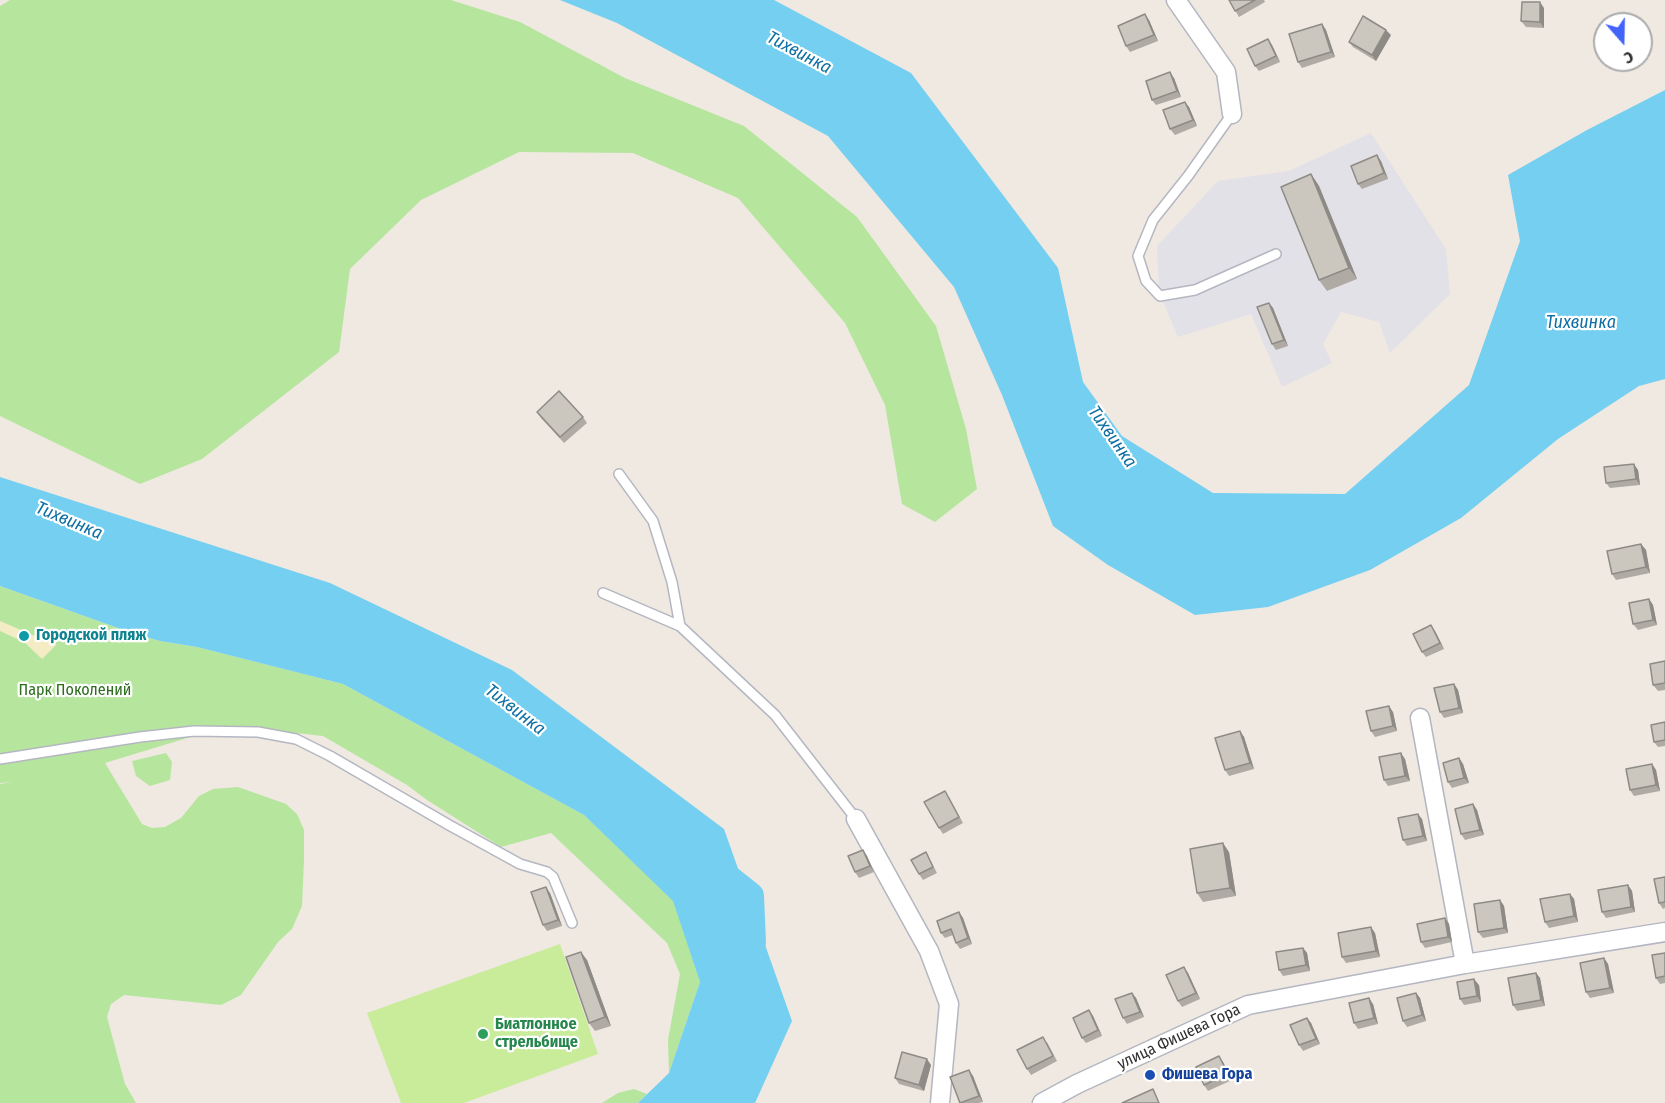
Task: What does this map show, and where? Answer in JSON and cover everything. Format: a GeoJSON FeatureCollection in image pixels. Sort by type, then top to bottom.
{"type":"FeatureCollection","features":[{"type":"Feature","properties":{"kind":"street"},"geometry":{"type":"LineString","coordinates":[[1176,0],[1226,72],[1232,114]]}},
{"type":"Feature","properties":{"kind":"street"},"geometry":{"type":"LineString","coordinates":[[1420,718],[1465,964]]}},
{"type":"Feature","properties":{"kind":"street"},"geometry":{"type":"LineString","coordinates":[[856,819],[929,951],[949,1004],[940,1103]]}},
{"type":"Feature","properties":{"kind":"street","name":"улица Фишева Гора"},"geometry":{"type":"LineString","coordinates":[[1042,1103],[1077,1084],[1248,1005],[1465,964],[1665,932]]}},
{"type":"Feature","properties":{"kind":"lane"},"geometry":{"type":"LineString","coordinates":[[1232,114],[1153,220],[1138,256],[1146,281],[1160,296],[1195,290],[1276,254]]}},
{"type":"Feature","properties":{"kind":"lane"},"geometry":{"type":"LineString","coordinates":[[619,474],[652,521],[672,582],[680,626]]}},
{"type":"Feature","properties":{"kind":"lane"},"geometry":{"type":"LineString","coordinates":[[603,593],[680,626],[775,715],[856,819]]}},
{"type":"Feature","properties":{"kind":"lane"},"geometry":{"type":"LineString","coordinates":[[0,759],[194,731],[258,732],[296,739],[520,864],[547,872],[553,877],[573,923]]}},
{"type":"Feature","properties":{"kind":"shaded area"},"geometry":{"type":"Polygon","coordinates":[[[1371,133],[1446,249],[1450,294],[1390,353],[1379,322],[1341,312],[1323,344],[1332,363],[1282,387],[1251,314],[1178,337],[1159,292],[1157,246],[1218,181],[1289,171],[1371,133]]]}},
{"type":"Feature","properties":{"kind":"green space"},"geometry":{"type":"Polygon","coordinates":[[[10,0],[451,0],[520,22],[625,78],[744,126],[857,217],[936,326],[966,429],[977,489],[935,522],[902,504],[885,405],[845,323],[738,198],[633,153],[519,152],[421,200],[350,269],[339,352],[202,459],[140,484],[0,416],[0,6],[10,0]]]}},
{"type":"Feature","properties":{"kind":"green space","name":"Парк Поколений"},"geometry":{"type":"Polygon","coordinates":[[[0,586],[135,634],[197,647],[343,684],[584,815],[674,901],[700,982],[669,1073],[668,1040],[680,974],[667,943],[551,833],[501,847],[407,785],[323,736],[235,726],[210,731],[105,763],[142,824],[152,828],[165,827],[181,818],[199,796],[213,789],[238,787],[286,804],[297,814],[304,830],[302,906],[292,929],[278,942],[241,995],[221,1005],[124,995],[111,1004],[107,1017],[125,1084],[136,1103],[0,1103],[0,784],[11,782],[0,783],[0,586]]]}},
{"type":"Feature","properties":{"kind":"green space"},"geometry":{"type":"Polygon","coordinates":[[[166,753],[172,762],[170,780],[150,786],[136,776],[132,761],[166,753]]]}},
{"type":"Feature","properties":{"kind":"green space","name":"Биатлонное стрельбище"},"geometry":{"type":"Polygon","coordinates":[[[560,944],[598,1054],[464,1103],[401,1103],[367,1013],[560,944]]]}},
{"type":"Feature","properties":{"kind":"green space"},"geometry":{"type":"Polygon","coordinates":[[[634,1089],[647,1094],[638,1103],[602,1103],[618,1093],[634,1089]]]}},
{"type":"Feature","properties":{"kind":"sand","name":"Городской пляж"},"geometry":{"type":"Polygon","coordinates":[[[0,621],[56,645],[42,659],[24,642],[0,631],[0,621]]]}},
{"type":"Feature","properties":{"kind":"water","name":"Тихвинка"},"geometry":{"type":"Polygon","coordinates":[[[560,0],[774,0],[911,73],[1058,268],[1083,382],[1122,436],[1213,493],[1345,494],[1469,385],[1520,241],[1508,175],[1587,130],[1665,90],[1665,379],[1639,386],[1558,439],[1461,518],[1370,570],[1268,607],[1195,615],[1108,565],[1053,526],[1002,395],[954,287],[828,136],[617,23],[560,0]]]}},
{"type":"Feature","properties":{"kind":"water","name":"Тихвинка"},"geometry":{"type":"Polygon","coordinates":[[[0,477],[330,583],[512,670],[724,829],[792,1021],[755,1103],[638,1103],[669,1073],[700,982],[673,901],[584,815],[343,684],[197,647],[135,634],[0,586],[0,477]]]}},
{"type":"Feature","properties":{"kind":"building"},"geometry":{"type":"Polygon","coordinates":[[[1229,0],[1255,0],[1235,11],[1229,0]]]}},
{"type":"Feature","properties":{"kind":"building"},"geometry":{"type":"Polygon","coordinates":[[[1522,2],[1540,2],[1540,22],[1521,21],[1522,2]]]}},
{"type":"Feature","properties":{"kind":"building"},"geometry":{"type":"Polygon","coordinates":[[[1145,14],[1154,35],[1126,46],[1118,26],[1145,14]]]}},
{"type":"Feature","properties":{"kind":"building"},"geometry":{"type":"Polygon","coordinates":[[[1363,16],[1386,30],[1372,55],[1349,42],[1363,16]]]}},
{"type":"Feature","properties":{"kind":"building"},"geometry":{"type":"Polygon","coordinates":[[[1322,24],[1331,52],[1298,62],[1289,34],[1322,24]]]}},
{"type":"Feature","properties":{"kind":"building"},"geometry":{"type":"Polygon","coordinates":[[[1268,39],[1276,56],[1255,66],[1247,49],[1268,39]]]}},
{"type":"Feature","properties":{"kind":"building"},"geometry":{"type":"Polygon","coordinates":[[[1170,72],[1177,91],[1152,100],[1146,81],[1170,72]]]}},
{"type":"Feature","properties":{"kind":"building"},"geometry":{"type":"Polygon","coordinates":[[[1185,102],[1193,120],[1170,129],[1163,110],[1185,102]]]}},
{"type":"Feature","properties":{"kind":"building"},"geometry":{"type":"Polygon","coordinates":[[[1377,155],[1384,173],[1358,184],[1351,166],[1377,155]]]}},
{"type":"Feature","properties":{"kind":"building"},"geometry":{"type":"Polygon","coordinates":[[[1311,174],[1349,268],[1319,280],[1281,187],[1311,174]]]}},
{"type":"Feature","properties":{"kind":"building"},"geometry":{"type":"Polygon","coordinates":[[[1269,303],[1284,340],[1272,344],[1257,307],[1269,303]]]}},
{"type":"Feature","properties":{"kind":"building"},"geometry":{"type":"Polygon","coordinates":[[[559,391],[583,417],[560,437],[537,412],[559,391]]]}},
{"type":"Feature","properties":{"kind":"building"},"geometry":{"type":"Polygon","coordinates":[[[1634,464],[1636,479],[1606,483],[1604,467],[1634,464]]]}},
{"type":"Feature","properties":{"kind":"building"},"geometry":{"type":"Polygon","coordinates":[[[1641,544],[1646,567],[1612,574],[1607,551],[1641,544]]]}},
{"type":"Feature","properties":{"kind":"building"},"geometry":{"type":"Polygon","coordinates":[[[1649,599],[1653,620],[1633,624],[1629,603],[1649,599]]]}},
{"type":"Feature","properties":{"kind":"building"},"geometry":{"type":"Polygon","coordinates":[[[1431,625],[1440,643],[1422,652],[1413,634],[1431,625]]]}},
{"type":"Feature","properties":{"kind":"building"},"geometry":{"type":"Polygon","coordinates":[[[1665,661],[1665,683],[1653,685],[1650,664],[1665,661]]]}},
{"type":"Feature","properties":{"kind":"building"},"geometry":{"type":"Polygon","coordinates":[[[1454,684],[1459,708],[1440,712],[1434,688],[1454,684]]]}},
{"type":"Feature","properties":{"kind":"building"},"geometry":{"type":"Polygon","coordinates":[[[1389,706],[1393,726],[1371,731],[1366,711],[1389,706]]]}},
{"type":"Feature","properties":{"kind":"building"},"geometry":{"type":"Polygon","coordinates":[[[1665,722],[1665,740],[1654,742],[1651,725],[1665,722]]]}},
{"type":"Feature","properties":{"kind":"building"},"geometry":{"type":"Polygon","coordinates":[[[1240,731],[1250,763],[1225,770],[1215,738],[1240,731]]]}},
{"type":"Feature","properties":{"kind":"building"},"geometry":{"type":"Polygon","coordinates":[[[1401,753],[1405,776],[1384,780],[1379,757],[1401,753]]]}},
{"type":"Feature","properties":{"kind":"building"},"geometry":{"type":"Polygon","coordinates":[[[1459,758],[1464,778],[1448,782],[1443,763],[1459,758]]]}},
{"type":"Feature","properties":{"kind":"building"},"geometry":{"type":"Polygon","coordinates":[[[1652,764],[1656,785],[1630,790],[1626,769],[1652,764]]]}},
{"type":"Feature","properties":{"kind":"building"},"geometry":{"type":"Polygon","coordinates":[[[945,791],[959,817],[939,828],[924,802],[945,791]]]}},
{"type":"Feature","properties":{"kind":"building"},"geometry":{"type":"Polygon","coordinates":[[[1473,804],[1480,830],[1461,834],[1455,809],[1473,804]]]}},
{"type":"Feature","properties":{"kind":"building"},"geometry":{"type":"Polygon","coordinates":[[[1418,814],[1423,836],[1403,840],[1398,818],[1418,814]]]}},
{"type":"Feature","properties":{"kind":"building"},"geometry":{"type":"Polygon","coordinates":[[[1223,843],[1230,888],[1197,893],[1190,849],[1223,843]]]}},
{"type":"Feature","properties":{"kind":"building"},"geometry":{"type":"Polygon","coordinates":[[[863,850],[870,866],[855,872],[848,856],[863,850]]]}},
{"type":"Feature","properties":{"kind":"building"},"geometry":{"type":"Polygon","coordinates":[[[926,852],[933,867],[919,874],[911,860],[926,852]]]}},
{"type":"Feature","properties":{"kind":"building"},"geometry":{"type":"Polygon","coordinates":[[[1665,877],[1665,902],[1659,903],[1654,879],[1665,877]]]}},
{"type":"Feature","properties":{"kind":"building"},"geometry":{"type":"Polygon","coordinates":[[[1628,885],[1631,907],[1602,912],[1598,890],[1628,885]]]}},
{"type":"Feature","properties":{"kind":"building"},"geometry":{"type":"Polygon","coordinates":[[[546,887],[558,920],[543,925],[531,892],[546,887]]]}},
{"type":"Feature","properties":{"kind":"building"},"geometry":{"type":"Polygon","coordinates":[[[1570,894],[1574,916],[1545,922],[1540,899],[1570,894]]]}},
{"type":"Feature","properties":{"kind":"building"},"geometry":{"type":"Polygon","coordinates":[[[1500,900],[1504,928],[1478,932],[1474,904],[1500,900]]]}},
{"type":"Feature","properties":{"kind":"building"},"geometry":{"type":"Polygon","coordinates":[[[959,912],[968,938],[956,943],[951,929],[941,933],[937,921],[959,912]]]}},
{"type":"Feature","properties":{"kind":"building"},"geometry":{"type":"Polygon","coordinates":[[[1445,918],[1448,937],[1421,942],[1417,924],[1445,918]]]}},
{"type":"Feature","properties":{"kind":"building"},"geometry":{"type":"Polygon","coordinates":[[[1371,927],[1376,951],[1342,957],[1338,933],[1371,927]]]}},
{"type":"Feature","properties":{"kind":"building"},"geometry":{"type":"Polygon","coordinates":[[[1303,948],[1306,965],[1279,970],[1276,952],[1303,948]]]}},
{"type":"Feature","properties":{"kind":"building"},"geometry":{"type":"Polygon","coordinates":[[[581,952],[605,1017],[589,1023],[566,957],[581,952]]]}},
{"type":"Feature","properties":{"kind":"building"},"geometry":{"type":"Polygon","coordinates":[[[1665,953],[1665,976],[1656,978],[1652,955],[1665,953]]]}},
{"type":"Feature","properties":{"kind":"building"},"geometry":{"type":"Polygon","coordinates":[[[1604,958],[1610,988],[1586,992],[1580,963],[1604,958]]]}},
{"type":"Feature","properties":{"kind":"building"},"geometry":{"type":"Polygon","coordinates":[[[1184,967],[1196,993],[1178,1001],[1166,975],[1184,967]]]}},
{"type":"Feature","properties":{"kind":"building"},"geometry":{"type":"Polygon","coordinates":[[[1536,973],[1541,1000],[1513,1005],[1508,978],[1536,973]]]}},
{"type":"Feature","properties":{"kind":"building"},"geometry":{"type":"Polygon","coordinates":[[[1474,979],[1477,996],[1460,999],[1457,982],[1474,979]]]}},
{"type":"Feature","properties":{"kind":"building"},"geometry":{"type":"Polygon","coordinates":[[[1132,993],[1140,1012],[1123,1018],[1115,999],[1132,993]]]}},
{"type":"Feature","properties":{"kind":"building"},"geometry":{"type":"Polygon","coordinates":[[[1416,993],[1422,1015],[1403,1021],[1397,998],[1416,993]]]}},
{"type":"Feature","properties":{"kind":"building"},"geometry":{"type":"Polygon","coordinates":[[[1369,998],[1374,1018],[1354,1023],[1349,1003],[1369,998]]]}},
{"type":"Feature","properties":{"kind":"building"},"geometry":{"type":"Polygon","coordinates":[[[1089,1010],[1098,1030],[1082,1038],[1073,1018],[1089,1010]]]}},
{"type":"Feature","properties":{"kind":"building"},"geometry":{"type":"Polygon","coordinates":[[[1307,1018],[1316,1039],[1299,1045],[1290,1025],[1307,1018]]]}},
{"type":"Feature","properties":{"kind":"building"},"geometry":{"type":"Polygon","coordinates":[[[1043,1037],[1053,1056],[1027,1069],[1017,1050],[1043,1037]]]}},
{"type":"Feature","properties":{"kind":"building"},"geometry":{"type":"Polygon","coordinates":[[[902,1052],[927,1059],[919,1085],[895,1078],[902,1052]]]}},
{"type":"Feature","properties":{"kind":"building"},"geometry":{"type":"Polygon","coordinates":[[[1219,1056],[1228,1074],[1204,1085],[1196,1067],[1219,1056]]]}},
{"type":"Feature","properties":{"kind":"building"},"geometry":{"type":"Polygon","coordinates":[[[969,1070],[979,1096],[960,1103],[950,1077],[969,1070]]]}},
{"type":"Feature","properties":{"kind":"building"},"geometry":{"type":"Polygon","coordinates":[[[1153,1089],[1159,1103],[1122,1103],[1153,1089]]]}},
{"type":"Feature","properties":{"kind":"waterway","name":"Тихвинка"},"geometry":{"type":"LineString","coordinates":[[716,869],[750,896],[752,942]]}},
{"type":"Feature","properties":{"kind":"place","name":"Городской пляж"},"geometry":{"type":"Point","coordinates":[24,636]}},
{"type":"Feature","properties":{"kind":"place","name":"Биатлонное стрельбище"},"geometry":{"type":"Point","coordinates":[483,1034]}},
{"type":"Feature","properties":{"kind":"place","name":"Фишева Гора"},"geometry":{"type":"Point","coordinates":[1150,1075]}}]}
